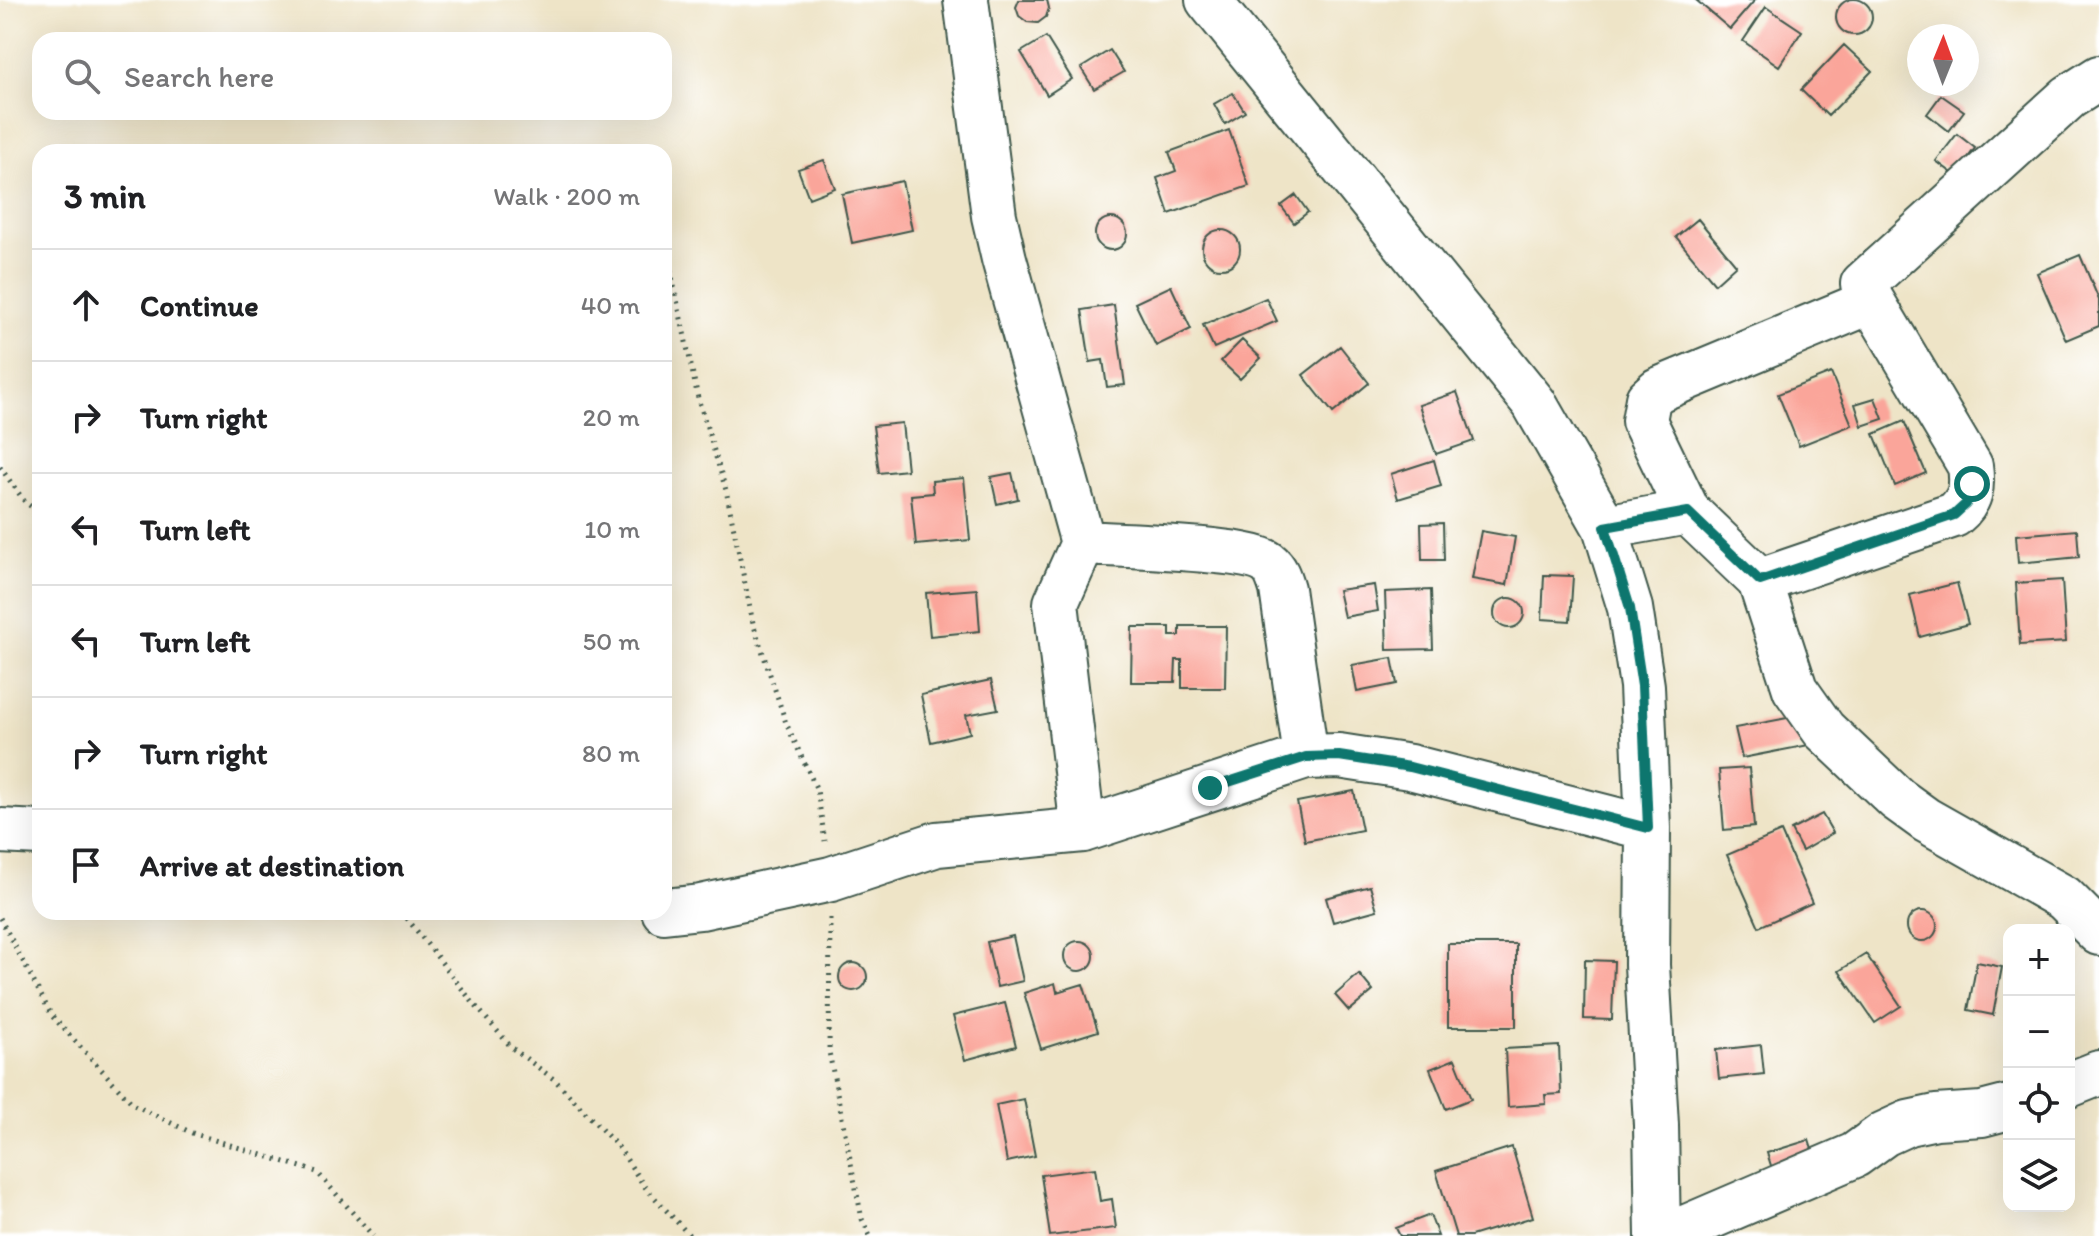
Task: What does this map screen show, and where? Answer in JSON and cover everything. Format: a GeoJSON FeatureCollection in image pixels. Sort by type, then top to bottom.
{"type":"FeatureCollection","features":[{"type":"Feature","properties":{"kind":"street"},"geometry":{"type":"LineString","coordinates":[[966,0],[994,216],[1083,543],[1056,603],[1083,830]]}},
{"type":"Feature","properties":{"kind":"street"},"geometry":{"type":"LineString","coordinates":[[1208,0],[1534,403],[1605,527],[1630,608],[1642,686],[1648,828],[1647,965],[1658,1236]]}},
{"type":"Feature","properties":{"kind":"street"},"geometry":{"type":"LineString","coordinates":[[1760,581],[1954,515],[1966,504],[1972,484],[1970,466],[1863,284],[2069,97],[2099,78]]}},
{"type":"Feature","properties":{"kind":"street"},"geometry":{"type":"LineString","coordinates":[[1872,301],[1658,390],[1648,399],[1644,421],[1688,512],[1760,581],[1795,689],[1824,730],[1897,799],[1926,820],[2064,898],[2099,933]]}},
{"type":"Feature","properties":{"kind":"street"},"geometry":{"type":"LineString","coordinates":[[1605,527],[1688,512]]}},
{"type":"Feature","properties":{"kind":"street"},"geometry":{"type":"LineString","coordinates":[[1083,543],[1245,554],[1270,564],[1278,575],[1282,589],[1306,757]]}},
{"type":"Feature","properties":{"kind":"street"},"geometry":{"type":"LineString","coordinates":[[672,910],[701,907],[831,879],[937,844],[1083,830],[1306,757],[1339,756],[1410,767],[1648,828]]}},
{"type":"Feature","properties":{"kind":"street"},"geometry":{"type":"LineString","coordinates":[[0,831],[32,833]]}},
{"type":"Feature","properties":{"kind":"street"},"geometry":{"type":"LineString","coordinates":[[2075,1083],[2099,1073]]}},
{"type":"Feature","properties":{"kind":"street"},"geometry":{"type":"LineString","coordinates":[[1666,1236],[1855,1155],[1884,1134],[1908,1123],[2003,1109]]}},
{"type":"Feature","properties":{"kind":"path"},"geometry":{"type":"LineString","coordinates":[[672,276],[698,398],[726,490],[753,623],[786,723],[817,790],[831,879],[829,1052],[856,1193],[870,1236]]}},
{"type":"Feature","properties":{"kind":"path"},"geometry":{"type":"LineString","coordinates":[[0,467],[32,507]]}},
{"type":"Feature","properties":{"kind":"path"},"geometry":{"type":"LineString","coordinates":[[0,918],[52,1016],[134,1105],[192,1133],[317,1172],[373,1236]]}},
{"type":"Feature","properties":{"kind":"path"},"geometry":{"type":"LineString","coordinates":[[408,920],[512,1048],[555,1080],[609,1137],[644,1186],[690,1236]]}},
{"type":"Feature","properties":{"kind":"building"},"geometry":{"type":"Polygon","coordinates":[[[1854,-1],[1867,4],[1872,17],[1867,30],[1854,35],[1841,30],[1836,17],[1841,4],[1854,-1]]]}},
{"type":"Feature","properties":{"kind":"building"},"geometry":{"type":"Polygon","coordinates":[[[1019,0],[1047,0],[1049,8],[1046,17],[1038,23],[1027,22],[1019,16],[1016,7],[1019,0]]]}},
{"type":"Feature","properties":{"kind":"building"},"geometry":{"type":"Polygon","coordinates":[[[1696,0],[1755,0],[1730,29],[1696,0]]]}},
{"type":"Feature","properties":{"kind":"building"},"geometry":{"type":"Polygon","coordinates":[[[1766,7],[1802,31],[1779,66],[1743,41],[1766,7]]]}},
{"type":"Feature","properties":{"kind":"building"},"geometry":{"type":"Polygon","coordinates":[[[1046,37],[1072,79],[1047,95],[1021,52],[1046,37]]]}},
{"type":"Feature","properties":{"kind":"building"},"geometry":{"type":"Polygon","coordinates":[[[1844,45],[1872,71],[1828,116],[1801,90],[1844,45]]]}},
{"type":"Feature","properties":{"kind":"building"},"geometry":{"type":"Polygon","coordinates":[[[1110,50],[1124,72],[1094,89],[1081,68],[1110,50]]]}},
{"type":"Feature","properties":{"kind":"building"},"geometry":{"type":"Polygon","coordinates":[[[1233,93],[1245,112],[1225,124],[1214,104],[1233,93]]]}},
{"type":"Feature","properties":{"kind":"building"},"geometry":{"type":"Polygon","coordinates":[[[1940,96],[1964,111],[1949,131],[1927,114],[1940,96]]]}},
{"type":"Feature","properties":{"kind":"building"},"geometry":{"type":"Polygon","coordinates":[[[1229,130],[1249,186],[1169,214],[1157,178],[1176,171],[1169,152],[1229,130]]]}},
{"type":"Feature","properties":{"kind":"building"},"geometry":{"type":"Polygon","coordinates":[[[1957,134],[1975,148],[1955,175],[1936,161],[1957,134]]]}},
{"type":"Feature","properties":{"kind":"building"},"geometry":{"type":"Polygon","coordinates":[[[824,160],[835,188],[809,198],[798,169],[824,160]]]}},
{"type":"Feature","properties":{"kind":"building"},"geometry":{"type":"Polygon","coordinates":[[[902,181],[912,230],[852,243],[842,194],[902,181]]]}},
{"type":"Feature","properties":{"kind":"building"},"geometry":{"type":"Polygon","coordinates":[[[1296,195],[1308,212],[1294,223],[1281,206],[1296,195]]]}},
{"type":"Feature","properties":{"kind":"building"},"geometry":{"type":"Polygon","coordinates":[[[1111,218],[1122,223],[1127,234],[1122,245],[1111,250],[1100,245],[1095,234],[1100,223],[1111,218]]]}},
{"type":"Feature","properties":{"kind":"building"},"geometry":{"type":"Polygon","coordinates":[[[1698,219],[1736,265],[1715,284],[1676,237],[1698,219]]]}},
{"type":"Feature","properties":{"kind":"building"},"geometry":{"type":"Polygon","coordinates":[[[1221,230],[1235,235],[1240,249],[1235,263],[1221,268],[1207,263],[1202,249],[1207,235],[1221,230]]]}},
{"type":"Feature","properties":{"kind":"building"},"geometry":{"type":"Polygon","coordinates":[[[2080,255],[2099,300],[2099,326],[2066,340],[2037,273],[2080,255]]]}},
{"type":"Feature","properties":{"kind":"building"},"geometry":{"type":"Polygon","coordinates":[[[1171,286],[1191,329],[1156,346],[1135,303],[1171,286]]]}},
{"type":"Feature","properties":{"kind":"building"},"geometry":{"type":"Polygon","coordinates":[[[1266,298],[1277,321],[1214,348],[1203,325],[1266,298]]]}},
{"type":"Feature","properties":{"kind":"building"},"geometry":{"type":"Polygon","coordinates":[[[1114,305],[1125,385],[1107,387],[1103,360],[1090,362],[1082,310],[1114,305]]]}},
{"type":"Feature","properties":{"kind":"building"},"geometry":{"type":"Polygon","coordinates":[[[1242,340],[1261,358],[1240,379],[1221,361],[1242,340]]]}},
{"type":"Feature","properties":{"kind":"building"},"geometry":{"type":"Polygon","coordinates":[[[1340,346],[1369,383],[1333,413],[1303,375],[1340,346]]]}},
{"type":"Feature","properties":{"kind":"building"},"geometry":{"type":"Polygon","coordinates":[[[1831,373],[1852,425],[1799,446],[1778,394],[1831,373]]]}},
{"type":"Feature","properties":{"kind":"building"},"geometry":{"type":"Polygon","coordinates":[[[1457,392],[1474,441],[1436,454],[1419,405],[1457,392]]]}},
{"type":"Feature","properties":{"kind":"building"},"geometry":{"type":"Polygon","coordinates":[[[1875,398],[1883,419],[1862,426],[1855,404],[1875,398]]]}},
{"type":"Feature","properties":{"kind":"building"},"geometry":{"type":"Polygon","coordinates":[[[1904,421],[1926,473],[1895,486],[1874,434],[1904,421]]]}},
{"type":"Feature","properties":{"kind":"building"},"geometry":{"type":"Polygon","coordinates":[[[902,423],[907,470],[879,473],[873,426],[902,423]]]}},
{"type":"Feature","properties":{"kind":"building"},"geometry":{"type":"Polygon","coordinates":[[[1434,460],[1441,486],[1398,499],[1391,474],[1434,460]]]}},
{"type":"Feature","properties":{"kind":"building"},"geometry":{"type":"Polygon","coordinates":[[[1012,473],[1018,499],[997,504],[991,477],[1012,473]]]}},
{"type":"Feature","properties":{"kind":"building"},"geometry":{"type":"Polygon","coordinates":[[[964,478],[970,540],[916,545],[911,495],[933,493],[932,481],[964,478]]]}},
{"type":"Feature","properties":{"kind":"building"},"geometry":{"type":"Polygon","coordinates":[[[1443,523],[1444,560],[1422,560],[1421,524],[1443,523]]]}},
{"type":"Feature","properties":{"kind":"building"},"geometry":{"type":"Polygon","coordinates":[[[2077,530],[2079,557],[2018,563],[2016,535],[2077,530]]]}},
{"type":"Feature","properties":{"kind":"building"},"geometry":{"type":"Polygon","coordinates":[[[1481,531],[1515,537],[1507,585],[1472,579],[1481,531]]]}},
{"type":"Feature","properties":{"kind":"building"},"geometry":{"type":"Polygon","coordinates":[[[1544,575],[1573,576],[1570,621],[1542,619],[1544,575]]]}},
{"type":"Feature","properties":{"kind":"building"},"geometry":{"type":"Polygon","coordinates":[[[2062,580],[2066,642],[2020,645],[2016,583],[2062,580]]]}},
{"type":"Feature","properties":{"kind":"building"},"geometry":{"type":"Polygon","coordinates":[[[1957,583],[1968,624],[1920,637],[1910,595],[1957,583]]]}},
{"type":"Feature","properties":{"kind":"building"},"geometry":{"type":"Polygon","coordinates":[[[1374,585],[1378,611],[1344,617],[1338,590],[1374,585]]]}},
{"type":"Feature","properties":{"kind":"building"},"geometry":{"type":"Polygon","coordinates":[[[977,589],[980,631],[930,636],[926,593],[977,589]]]}},
{"type":"Feature","properties":{"kind":"building"},"geometry":{"type":"Polygon","coordinates":[[[1431,590],[1433,649],[1387,650],[1385,592],[1431,590]]]}},
{"type":"Feature","properties":{"kind":"building"},"geometry":{"type":"Polygon","coordinates":[[[1509,598],[1520,602],[1524,613],[1520,624],[1509,628],[1498,624],[1494,613],[1498,602],[1509,598]]]}},
{"type":"Feature","properties":{"kind":"building"},"geometry":{"type":"Polygon","coordinates":[[[1180,626],[1226,626],[1225,688],[1182,688],[1182,660],[1176,660],[1175,682],[1131,682],[1132,627],[1170,627],[1170,636],[1180,636],[1180,626]]]}},
{"type":"Feature","properties":{"kind":"building"},"geometry":{"type":"Polygon","coordinates":[[[1392,658],[1397,684],[1357,692],[1352,665],[1392,658]]]}},
{"type":"Feature","properties":{"kind":"building"},"geometry":{"type":"Polygon","coordinates":[[[991,680],[998,709],[966,715],[970,733],[931,742],[921,695],[991,680]]]}},
{"type":"Feature","properties":{"kind":"building"},"geometry":{"type":"Polygon","coordinates":[[[1803,715],[1809,745],[1742,758],[1735,728],[1803,715]]]}},
{"type":"Feature","properties":{"kind":"building"},"geometry":{"type":"Polygon","coordinates":[[[1749,768],[1754,827],[1724,830],[1719,770],[1749,768]]]}},
{"type":"Feature","properties":{"kind":"building"},"geometry":{"type":"Polygon","coordinates":[[[1354,791],[1362,830],[1305,841],[1297,802],[1354,791]]]}},
{"type":"Feature","properties":{"kind":"building"},"geometry":{"type":"Polygon","coordinates":[[[1822,814],[1833,833],[1802,851],[1791,830],[1822,814]]]}},
{"type":"Feature","properties":{"kind":"building"},"geometry":{"type":"Polygon","coordinates":[[[1781,832],[1812,903],[1759,927],[1727,855],[1781,832]]]}},
{"type":"Feature","properties":{"kind":"building"},"geometry":{"type":"Polygon","coordinates":[[[1370,886],[1377,910],[1333,922],[1326,898],[1370,886]]]}},
{"type":"Feature","properties":{"kind":"building"},"geometry":{"type":"Polygon","coordinates":[[[1922,911],[1933,915],[1937,926],[1933,937],[1922,941],[1911,937],[1907,926],[1911,915],[1922,911]]]}},
{"type":"Feature","properties":{"kind":"building"},"geometry":{"type":"Polygon","coordinates":[[[1013,936],[1023,981],[997,987],[987,942],[1013,936]]]}},
{"type":"Feature","properties":{"kind":"building"},"geometry":{"type":"Polygon","coordinates":[[[1079,941],[1090,945],[1094,956],[1090,967],[1079,971],[1068,967],[1064,956],[1068,945],[1079,941]]]}},
{"type":"Feature","properties":{"kind":"building"},"geometry":{"type":"Polygon","coordinates":[[[1448,944],[1516,944],[1516,1027],[1448,1027],[1448,944]]]}},
{"type":"Feature","properties":{"kind":"building"},"geometry":{"type":"Polygon","coordinates":[[[1866,954],[1901,1006],[1875,1023],[1839,971],[1866,954]]]}},
{"type":"Feature","properties":{"kind":"building"},"geometry":{"type":"Polygon","coordinates":[[[1585,960],[1614,961],[1612,1020],[1584,1019],[1585,960]]]}},
{"type":"Feature","properties":{"kind":"building"},"geometry":{"type":"Polygon","coordinates":[[[1977,962],[2002,967],[1993,1015],[1968,1010],[1977,962]]]}},
{"type":"Feature","properties":{"kind":"building"},"geometry":{"type":"Polygon","coordinates":[[[853,963],[863,967],[867,977],[863,987],[853,991],[843,987],[839,977],[843,967],[853,963]]]}},
{"type":"Feature","properties":{"kind":"building"},"geometry":{"type":"Polygon","coordinates":[[[1359,974],[1373,991],[1349,1011],[1335,995],[1359,974]]]}},
{"type":"Feature","properties":{"kind":"building"},"geometry":{"type":"Polygon","coordinates":[[[1055,983],[1057,992],[1083,984],[1098,1031],[1041,1049],[1024,993],[1055,983]]]}},
{"type":"Feature","properties":{"kind":"building"},"geometry":{"type":"Polygon","coordinates":[[[1005,1003],[1016,1046],[965,1060],[953,1016],[1005,1003]]]}},
{"type":"Feature","properties":{"kind":"building"},"geometry":{"type":"Polygon","coordinates":[[[1761,1045],[1764,1074],[1719,1079],[1716,1050],[1761,1045]]]}},
{"type":"Feature","properties":{"kind":"building"},"geometry":{"type":"Polygon","coordinates":[[[1559,1046],[1561,1094],[1545,1095],[1546,1104],[1508,1107],[1505,1049],[1559,1046]]]}},
{"type":"Feature","properties":{"kind":"building"},"geometry":{"type":"Polygon","coordinates":[[[1455,1059],[1471,1099],[1446,1109],[1430,1069],[1455,1059]]]}},
{"type":"Feature","properties":{"kind":"building"},"geometry":{"type":"Polygon","coordinates":[[[1024,1099],[1035,1156],[1007,1162],[996,1105],[1024,1099]]]}},
{"type":"Feature","properties":{"kind":"building"},"geometry":{"type":"Polygon","coordinates":[[[1809,1140],[1816,1162],[1774,1175],[1767,1153],[1809,1140]]]}},
{"type":"Feature","properties":{"kind":"building"},"geometry":{"type":"Polygon","coordinates":[[[1512,1147],[1533,1217],[1471,1236],[1456,1236],[1436,1171],[1512,1147]]]}},
{"type":"Feature","properties":{"kind":"building"},"geometry":{"type":"Polygon","coordinates":[[[1095,1168],[1100,1201],[1112,1199],[1116,1228],[1050,1236],[1041,1175],[1095,1168]]]}},
{"type":"Feature","properties":{"kind":"building"},"geometry":{"type":"Polygon","coordinates":[[[1430,1215],[1438,1236],[1400,1236],[1396,1228],[1430,1215]]]}},
{"type":"Feature","properties":{"kind":"route"},"geometry":{"type":"LineString","coordinates":[[1210,788],[1306,757],[1339,756],[1410,767],[1648,828],[1642,686],[1630,608],[1605,527],[1688,512],[1760,581],[1954,515],[1966,504],[1972,484]]}}]}
